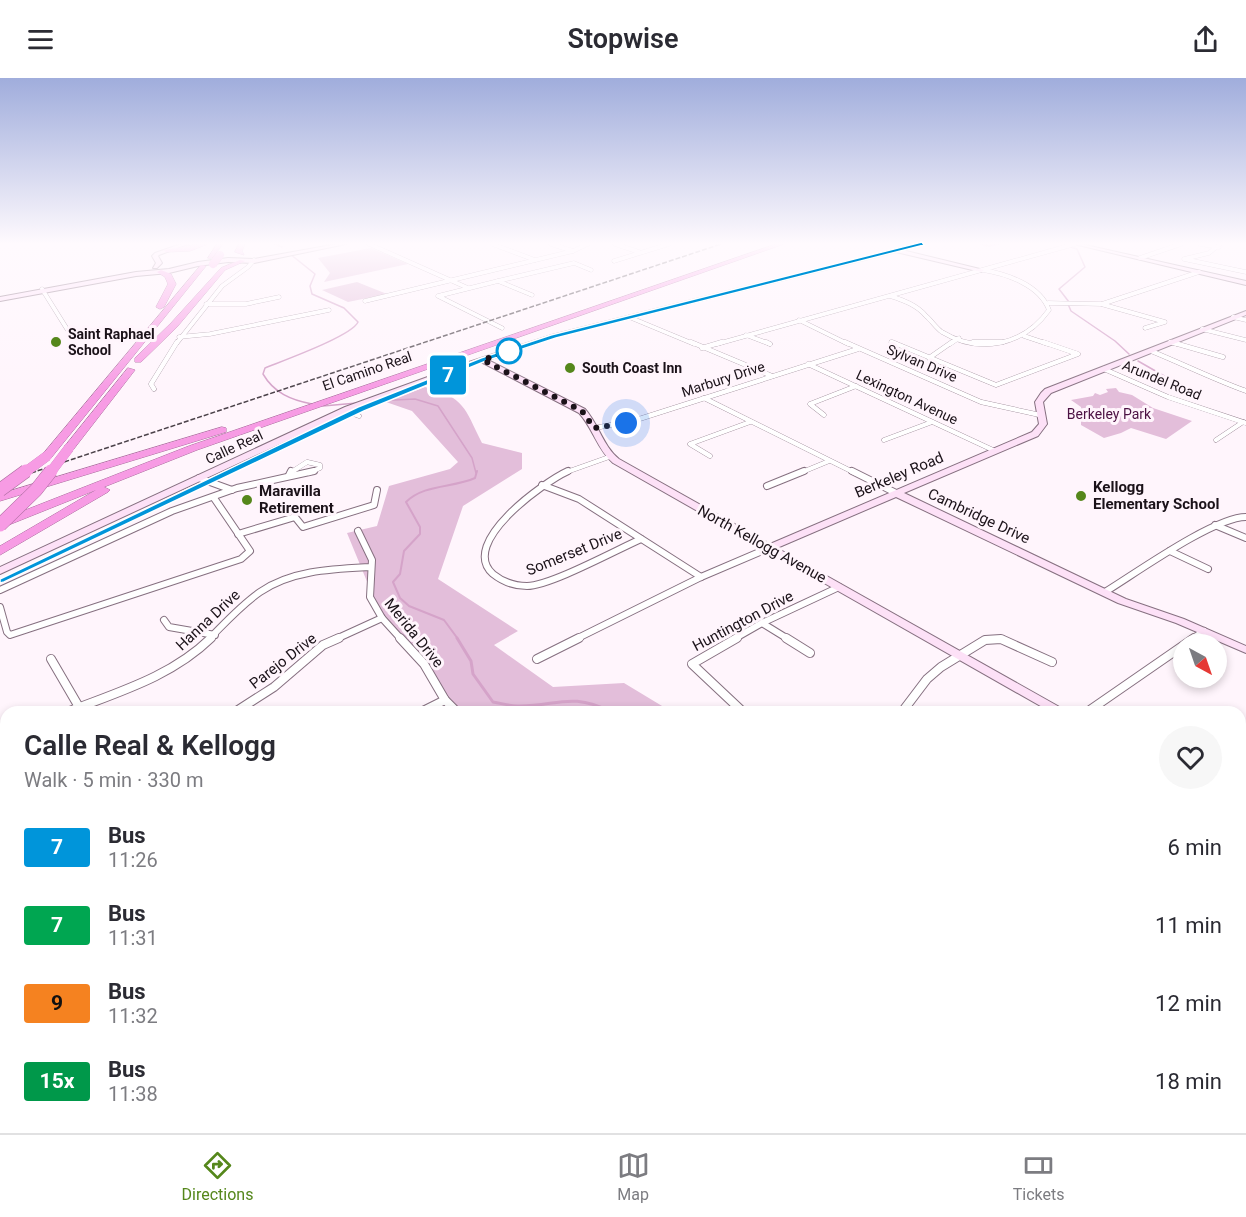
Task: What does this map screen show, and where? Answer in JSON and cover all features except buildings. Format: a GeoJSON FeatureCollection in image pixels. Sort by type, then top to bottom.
{"type":"FeatureCollection","features":[{"type":"Feature","properties":{"kind":"highway"},"geometry":{"type":"LineString","coordinates":[[136,356],[136,342],[168,293]]}},
{"type":"Feature","properties":{"kind":"highway"},"geometry":{"type":"LineString","coordinates":[[0,524],[36,490],[183,293]]}},
{"type":"Feature","properties":{"kind":"highway"},"geometry":{"type":"LineString","coordinates":[[0,490],[48,456],[136,356],[186,293]]}},
{"type":"Feature","properties":{"kind":"highway"},"geometry":{"type":"LineString","coordinates":[[136,356],[174,325],[202,293]]}},
{"type":"Feature","properties":{"kind":"highway","name":"El Camino Real"},"geometry":{"type":"LineString","coordinates":[[0,515],[230,428],[624,293]]}},
{"type":"Feature","properties":{"kind":"highway","name":"El Camino Real"},"geometry":{"type":"LineString","coordinates":[[0,524],[161,460],[282,416],[638,293]]}},
{"type":"Feature","properties":{"kind":"highway"},"geometry":{"type":"LineString","coordinates":[[0,551],[114,485],[282,416]]}},
{"type":"Feature","properties":{"kind":"highway"},"geometry":{"type":"LineString","coordinates":[[0,498],[196,435],[230,428]]}},
{"type":"Feature","properties":{"kind":"main road"},"geometry":{"type":"LineString","coordinates":[[0,298],[26,293]]}},
{"type":"Feature","properties":{"kind":"main road","name":"Calle Real"},"geometry":{"type":"LineString","coordinates":[[352,413],[378,397],[554,336],[723,293]]}},
{"type":"Feature","properties":{"kind":"main road","name":"Berkeley Road"},"geometry":{"type":"LineString","coordinates":[[769,548],[1035,434],[1043,424],[1038,404],[1045,393],[1246,313]]}},
{"type":"Feature","properties":{"kind":"main road","name":"Calle Real"},"geometry":{"type":"LineString","coordinates":[[0,572],[365,407],[483,360]]}},
{"type":"Feature","properties":{"kind":"main road"},"geometry":{"type":"LineString","coordinates":[[483,360],[582,411],[609,457]]}},
{"type":"Feature","properties":{"kind":"main road","name":"North Kellogg Avenue"},"geometry":{"type":"LineString","coordinates":[[609,457],[1048,706]]}},
{"type":"Feature","properties":{"kind":"main road","name":"Calle Real"},"geometry":{"type":"LineString","coordinates":[[0,579],[206,479]]}},
{"type":"Feature","properties":{"kind":"main road","name":"Cambridge Drive"},"geometry":{"type":"LineString","coordinates":[[896,493],[1138,608],[1203,631],[1246,650]]}},
{"type":"Feature","properties":{"kind":"street"},"geometry":{"type":"LineString","coordinates":[[45,293],[67,329]]}},
{"type":"Feature","properties":{"kind":"street"},"geometry":{"type":"LineString","coordinates":[[154,389],[151,384],[179,337],[216,293]]}},
{"type":"Feature","properties":{"kind":"street"},"geometry":{"type":"LineString","coordinates":[[365,301],[397,293]]}},
{"type":"Feature","properties":{"kind":"street"},"geometry":{"type":"LineString","coordinates":[[448,293],[438,296],[502,328]]}},
{"type":"Feature","properties":{"kind":"street"},"geometry":{"type":"LineString","coordinates":[[527,293],[531,295]]}},
{"type":"Feature","properties":{"kind":"street"},"geometry":{"type":"LineString","coordinates":[[702,348],[896,293]]}},
{"type":"Feature","properties":{"kind":"street"},"geometry":{"type":"LineString","coordinates":[[1036,293],[1048,303],[1101,304],[1165,322],[1145,328]]}},
{"type":"Feature","properties":{"kind":"street"},"geometry":{"type":"LineString","coordinates":[[1101,304],[1134,293]]}},
{"type":"Feature","properties":{"kind":"street"},"geometry":{"type":"LineString","coordinates":[[889,295],[927,316],[940,331],[959,338],[992,343],[1010,341],[1023,336],[1042,320],[1049,310],[1048,303]]}},
{"type":"Feature","properties":{"kind":"street"},"geometry":{"type":"LineString","coordinates":[[207,303],[246,304],[278,296]]}},
{"type":"Feature","properties":{"kind":"street"},"geometry":{"type":"LineString","coordinates":[[883,297],[906,303]]}},
{"type":"Feature","properties":{"kind":"street"},"geometry":{"type":"LineString","coordinates":[[179,337],[210,334],[329,310]]}},
{"type":"Feature","properties":{"kind":"street"},"geometry":{"type":"LineString","coordinates":[[629,317],[772,376]]}},
{"type":"Feature","properties":{"kind":"street"},"geometry":{"type":"LineString","coordinates":[[1233,317],[1246,320]]}},
{"type":"Feature","properties":{"kind":"street","name":"Sylvan Drive"},"geometry":{"type":"LineString","coordinates":[[799,320],[858,349],[981,402],[1018,412],[1040,415]]}},
{"type":"Feature","properties":{"kind":"street"},"geometry":{"type":"LineString","coordinates":[[1202,329],[1246,340]]}},
{"type":"Feature","properties":{"kind":"street"},"geometry":{"type":"LineString","coordinates":[[746,335],[770,344]]}},
{"type":"Feature","properties":{"kind":"street"},"geometry":{"type":"LineString","coordinates":[[891,342],[996,385],[1078,354],[1023,336]]}},
{"type":"Feature","properties":{"kind":"street"},"geometry":{"type":"LineString","coordinates":[[929,358],[959,338]]}},
{"type":"Feature","properties":{"kind":"street"},"geometry":{"type":"LineString","coordinates":[[1170,342],[1223,357]]}},
{"type":"Feature","properties":{"kind":"street","name":"Marbury Drive"},"geometry":{"type":"LineString","coordinates":[[594,428],[626,423],[858,349]]}},
{"type":"Feature","properties":{"kind":"street"},"geometry":{"type":"LineString","coordinates":[[1151,351],[1179,362],[1209,378],[1246,391]]}},
{"type":"Feature","properties":{"kind":"street","name":"Lexington Avenue"},"geometry":{"type":"LineString","coordinates":[[808,364],[995,451]]}},
{"type":"Feature","properties":{"kind":"street","name":"Arundel Road"},"geometry":{"type":"LineString","coordinates":[[1104,369],[1168,397],[1244,422]]}},
{"type":"Feature","properties":{"kind":"street"},"geometry":{"type":"LineString","coordinates":[[824,415],[810,404],[856,386]]}},
{"type":"Feature","properties":{"kind":"street","name":"Cambridge Drive"},"geometry":{"type":"LineString","coordinates":[[704,398],[896,493]]}},
{"type":"Feature","properties":{"kind":"street"},"geometry":{"type":"LineString","coordinates":[[710,456],[690,444],[750,422]]}},
{"type":"Feature","properties":{"kind":"street"},"geometry":{"type":"LineString","coordinates":[[884,440],[932,422]]}},
{"type":"Feature","properties":{"kind":"street"},"geometry":{"type":"LineString","coordinates":[[1216,440],[1244,422]]}},
{"type":"Feature","properties":{"kind":"street","name":"Somerset Drive"},"geometry":{"type":"LineString","coordinates":[[609,457],[577,466],[542,485],[512,509],[499,526],[485,553],[484,560],[487,568],[510,584],[521,587],[539,585],[641,539]]}},
{"type":"Feature","properties":{"kind":"street"},"geometry":{"type":"LineString","coordinates":[[768,486],[829,461]]}},
{"type":"Feature","properties":{"kind":"street"},"geometry":{"type":"LineString","coordinates":[[0,590],[172,511],[235,489],[289,475],[312,472],[320,468],[320,465],[307,462],[291,470],[289,475]]}},
{"type":"Feature","properties":{"kind":"street"},"geometry":{"type":"LineString","coordinates":[[206,479],[235,489]]}},
{"type":"Feature","properties":{"kind":"street"},"geometry":{"type":"LineString","coordinates":[[542,485],[579,499],[701,578]]}},
{"type":"Feature","properties":{"kind":"street"},"geometry":{"type":"LineString","coordinates":[[238,534],[295,517],[303,527],[374,505],[377,490]]}},
{"type":"Feature","properties":{"kind":"street"},"geometry":{"type":"LineString","coordinates":[[0,607],[7,632],[10,634],[241,559],[248,555],[250,550],[214,498]]}},
{"type":"Feature","properties":{"kind":"street"},"geometry":{"type":"LineString","coordinates":[[1105,592],[1215,525],[1246,517]]}},
{"type":"Feature","properties":{"kind":"street"},"geometry":{"type":"LineString","coordinates":[[1215,525],[1246,538]]}},
{"type":"Feature","properties":{"kind":"street","name":"Merida Drive"},"geometry":{"type":"LineString","coordinates":[[358,531],[372,560],[370,597],[381,618],[424,664],[445,700],[451,706]]}},
{"type":"Feature","properties":{"kind":"street","name":"Berkeley Road"},"geometry":{"type":"LineString","coordinates":[[537,659],[701,578],[769,548]]}},
{"type":"Feature","properties":{"kind":"street"},"geometry":{"type":"LineString","coordinates":[[1170,551],[1208,569]]}},
{"type":"Feature","properties":{"kind":"street","name":"Hanna Drive"},"geometry":{"type":"LineString","coordinates":[[81,706],[173,668],[215,635],[245,603],[270,585],[318,571],[371,567]]}},
{"type":"Feature","properties":{"kind":"street","name":"Huntington Drive"},"geometry":{"type":"LineString","coordinates":[[738,706],[692,664],[762,623],[839,587]]}},
{"type":"Feature","properties":{"kind":"street","name":"Parejo Drive"},"geometry":{"type":"LineString","coordinates":[[244,706],[274,687],[323,645],[381,618]]}},
{"type":"Feature","properties":{"kind":"street"},"geometry":{"type":"LineString","coordinates":[[164,620],[169,627],[215,635]]}},
{"type":"Feature","properties":{"kind":"street"},"geometry":{"type":"LineString","coordinates":[[762,623],[810,653]]}},
{"type":"Feature","properties":{"kind":"street"},"geometry":{"type":"LineString","coordinates":[[1096,706],[1203,631]]}},
{"type":"Feature","properties":{"kind":"street"},"geometry":{"type":"LineString","coordinates":[[907,706],[927,680],[958,655],[985,640],[1001,639],[1052,662]]}},
{"type":"Feature","properties":{"kind":"street"},"geometry":{"type":"LineString","coordinates":[[51,659],[78,706]]}},
{"type":"Feature","properties":{"kind":"street"},"geometry":{"type":"LineString","coordinates":[[433,706],[445,700]]}},
{"type":"Feature","properties":{"kind":"green space"},"geometry":{"type":"Polygon","coordinates":[[[329,293],[387,294],[348,302],[329,293]]]}},
{"type":"Feature","properties":{"kind":"green space"},"geometry":{"type":"Polygon","coordinates":[[[425,387],[438,391],[456,400],[462,406],[482,443],[522,453],[522,469],[463,506],[438,579],[518,631],[494,645],[553,687],[624,683],[662,706],[453,706],[435,679],[382,618],[347,533],[377,526],[389,486],[450,469],[458,462],[412,411],[386,402],[425,387]]]}},
{"type":"Feature","properties":{"kind":"green space","name":"Berkeley Park"},"geometry":{"type":"Polygon","coordinates":[[[1116,388],[1119,392],[1132,395],[1153,408],[1192,421],[1166,439],[1131,428],[1104,438],[1081,425],[1081,407],[1071,400],[1093,396],[1095,393],[1100,395],[1108,392],[1106,389],[1116,388]]]}},
{"type":"Feature","properties":{"kind":"waterway"},"geometry":{"type":"LineString","coordinates":[[312,293],[344,308],[358,322],[353,328],[330,341],[265,368],[263,374],[278,391],[290,398],[312,404]]}},
{"type":"Feature","properties":{"kind":"waterway"},"geometry":{"type":"LineString","coordinates":[[1062,293],[1069,302]]}},
{"type":"Feature","properties":{"kind":"waterway"},"geometry":{"type":"LineString","coordinates":[[1068,304],[1071,311],[1115,341],[1129,354]]}},
{"type":"Feature","properties":{"kind":"waterway"},"geometry":{"type":"LineString","coordinates":[[1138,361],[1166,377]]}},
{"type":"Feature","properties":{"kind":"waterway"},"geometry":{"type":"LineString","coordinates":[[374,401],[415,399],[438,406],[472,458],[476,473]]}},
{"type":"Feature","properties":{"kind":"waterway"},"geometry":{"type":"LineString","coordinates":[[323,406],[357,403]]}},
{"type":"Feature","properties":{"kind":"waterway"},"geometry":{"type":"LineString","coordinates":[[458,639],[444,620],[409,606],[400,598],[393,582],[400,574],[404,551],[420,534],[420,527],[406,502],[421,492],[475,478],[477,471]]}},
{"type":"Feature","properties":{"kind":"waterway"},"geometry":{"type":"LineString","coordinates":[[457,638],[471,661],[473,674],[493,702],[511,706]]}},
{"type":"Feature","properties":{"kind":"waterway"},"geometry":{"type":"LineString","coordinates":[[531,706],[574,701],[597,706]]}},
{"type":"Feature","properties":{"kind":"waterway"},"geometry":{"type":"LineString","coordinates":[[511,706],[517,706]]}},
{"type":"Feature","properties":{"kind":"waterway"},"geometry":{"type":"LineString","coordinates":[[517,706],[531,706]]}},
{"type":"Feature","properties":{"kind":"railway"},"geometry":{"type":"LineString","coordinates":[[31,473],[573,293]]}},
{"type":"Feature","properties":{"kind":"railway"},"geometry":{"type":"LineString","coordinates":[[0,483],[36,471]]}},
{"type":"Feature","properties":{"kind":"bus line","name":"7"},"geometry":{"type":"LineString","coordinates":[[0,579],[332,422],[405,391],[478,364],[483,360],[554,336],[724,293]]}},
{"type":"Feature","properties":{"kind":"place","name":"Saint Raphael School"},"geometry":{"type":"Point","coordinates":[56,342]}},
{"type":"Feature","properties":{"kind":"place","name":"South Coast Inn"},"geometry":{"type":"Point","coordinates":[570,368]}},
{"type":"Feature","properties":{"kind":"place","name":"Kellogg Elementary School"},"geometry":{"type":"Point","coordinates":[1081,496]}},
{"type":"Feature","properties":{"kind":"place","name":"Maravilla Retirement"},"geometry":{"type":"Point","coordinates":[247,500]}},
{"type":"Feature","properties":{"kind":"route"},"geometry":{"type":"LineString","coordinates":[[509,351],[483,360],[582,411],[592,422],[594,428],[626,423]]}}]}
